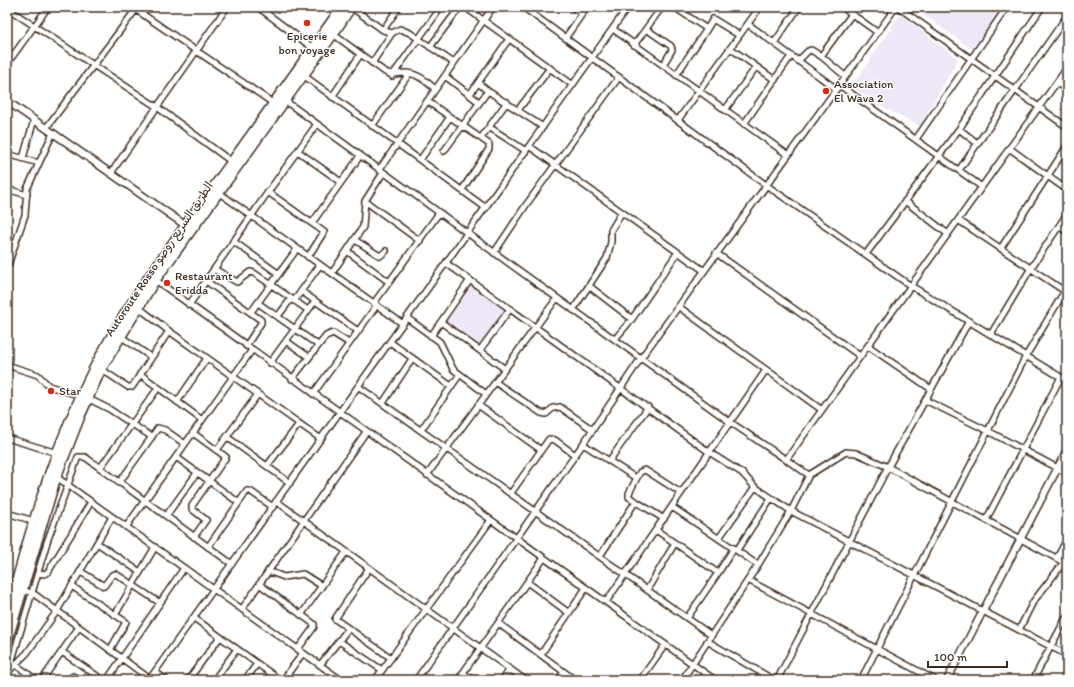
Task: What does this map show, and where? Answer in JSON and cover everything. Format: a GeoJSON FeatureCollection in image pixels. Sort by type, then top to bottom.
{"type":"FeatureCollection","features":[{"type":"Feature","properties":{"kind":"highway","name":"Autoroute Rosso الطريق السريع روصو"},"geometry":{"type":"LineString","coordinates":[[7,641],[15,586],[52,474],[57,453],[84,397],[102,369],[153,278],[185,225],[314,48],[327,38],[342,7]]}},
{"type":"Feature","properties":{"kind":"highway","name":"Autoroute Rosso الطريق السريع روصو"},"geometry":{"type":"LineString","coordinates":[[7,617],[34,521],[52,474],[107,345],[153,278],[218,192],[303,75],[327,38],[351,7]]}},
{"type":"Feature","properties":{"kind":"street"},"geometry":{"type":"LineString","coordinates":[[7,64],[48,7]]}},
{"type":"Feature","properties":{"kind":"street"},"geometry":{"type":"LineString","coordinates":[[111,173],[227,7]]}},
{"type":"Feature","properties":{"kind":"street"},"geometry":{"type":"LineString","coordinates":[[258,7],[314,48]]}},
{"type":"Feature","properties":{"kind":"street"},"geometry":{"type":"LineString","coordinates":[[351,7],[383,30],[392,33]]}},
{"type":"Feature","properties":{"kind":"street"},"geometry":{"type":"LineString","coordinates":[[383,30],[399,7]]}},
{"type":"Feature","properties":{"kind":"street"},"geometry":{"type":"LineString","coordinates":[[430,47],[460,7]]}},
{"type":"Feature","properties":{"kind":"street"},"geometry":{"type":"LineString","coordinates":[[465,7],[573,85]]}},
{"type":"Feature","properties":{"kind":"street"},"geometry":{"type":"LineString","coordinates":[[332,273],[356,240],[363,227],[365,201],[397,144],[493,7]]}},
{"type":"Feature","properties":{"kind":"street"},"geometry":{"type":"LineString","coordinates":[[523,7],[566,37],[766,185],[911,286],[1067,381]]}},
{"type":"Feature","properties":{"kind":"street"},"geometry":{"type":"LineString","coordinates":[[573,7],[582,14]]}},
{"type":"Feature","properties":{"kind":"street"},"geometry":{"type":"LineString","coordinates":[[566,37],[587,7]]}},
{"type":"Feature","properties":{"kind":"street"},"geometry":{"type":"LineString","coordinates":[[15,586],[33,593],[150,680],[628,7]]}},
{"type":"Feature","properties":{"kind":"street"},"geometry":{"type":"LineString","coordinates":[[634,45],[662,7]]}},
{"type":"Feature","properties":{"kind":"street"},"geometry":{"type":"LineString","coordinates":[[674,7],[682,9],[707,29]]}},
{"type":"Feature","properties":{"kind":"street"},"geometry":{"type":"LineString","coordinates":[[678,120],[758,9],[751,7]]}},
{"type":"Feature","properties":{"kind":"street"},"geometry":{"type":"LineString","coordinates":[[774,43],[799,7]]}},
{"type":"Feature","properties":{"kind":"street"},"geometry":{"type":"LineString","coordinates":[[842,7],[877,32]]}},
{"type":"Feature","properties":{"kind":"street"},"geometry":{"type":"LineString","coordinates":[[416,680],[593,430],[621,387],[703,270],[844,76],[897,7],[1067,127]]}},
{"type":"Feature","properties":{"kind":"street"},"geometry":{"type":"LineString","coordinates":[[916,139],[1007,7]]}},
{"type":"Feature","properties":{"kind":"street"},"geometry":{"type":"LineString","coordinates":[[866,254],[958,129],[1042,7]]}},
{"type":"Feature","properties":{"kind":"street"},"geometry":{"type":"LineString","coordinates":[[7,8],[157,107],[232,162]]}},
{"type":"Feature","properties":{"kind":"street"},"geometry":{"type":"LineString","coordinates":[[46,128],[95,66],[135,8],[273,103]]}},
{"type":"Feature","properties":{"kind":"street"},"geometry":{"type":"LineString","coordinates":[[392,76],[437,13]]}},
{"type":"Feature","properties":{"kind":"street"},"geometry":{"type":"LineString","coordinates":[[821,56],[852,14]]}},
{"type":"Feature","properties":{"kind":"street"},"geometry":{"type":"LineString","coordinates":[[959,170],[1067,16]]}},
{"type":"Feature","properties":{"kind":"street"},"geometry":{"type":"LineString","coordinates":[[676,75],[713,19],[739,35]]}},
{"type":"Feature","properties":{"kind":"street"},"geometry":{"type":"LineString","coordinates":[[748,24],[798,61],[916,139],[982,187]]}},
{"type":"Feature","properties":{"kind":"street"},"geometry":{"type":"LineString","coordinates":[[372,63],[392,33],[400,29],[419,39],[454,63]]}},
{"type":"Feature","properties":{"kind":"street"},"geometry":{"type":"LineString","coordinates":[[613,29],[788,155]]}},
{"type":"Feature","properties":{"kind":"street"},"geometry":{"type":"LineString","coordinates":[[646,29],[671,46],[672,50],[662,65]]}},
{"type":"Feature","properties":{"kind":"street"},"geometry":{"type":"LineString","coordinates":[[327,38],[360,55],[392,76],[410,74],[422,79],[436,89]]}},
{"type":"Feature","properties":{"kind":"street"},"geometry":{"type":"LineString","coordinates":[[470,94],[509,39]]}},
{"type":"Feature","properties":{"kind":"street"},"geometry":{"type":"LineString","coordinates":[[730,48],[775,80]]}},
{"type":"Feature","properties":{"kind":"street"},"geometry":{"type":"LineString","coordinates":[[798,61],[810,50],[821,56],[844,76]]}},
{"type":"Feature","properties":{"kind":"street"},"geometry":{"type":"LineString","coordinates":[[332,97],[360,55]]}},
{"type":"Feature","properties":{"kind":"street"},"geometry":{"type":"LineString","coordinates":[[744,124],[791,56]]}},
{"type":"Feature","properties":{"kind":"street"},"geometry":{"type":"LineString","coordinates":[[725,110],[756,67]]}},
{"type":"Feature","properties":{"kind":"street"},"geometry":{"type":"LineString","coordinates":[[518,110],[550,68]]}},
{"type":"Feature","properties":{"kind":"street"},"geometry":{"type":"LineString","coordinates":[[786,460],[1067,68]]}},
{"type":"Feature","properties":{"kind":"street"},"geometry":{"type":"LineString","coordinates":[[372,126],[410,74]]}},
{"type":"Feature","properties":{"kind":"street"},"geometry":{"type":"LineString","coordinates":[[303,75],[486,208]]}},
{"type":"Feature","properties":{"kind":"street"},"geometry":{"type":"LineString","coordinates":[[445,76],[479,102]]}},
{"type":"Feature","properties":{"kind":"street"},"geometry":{"type":"LineString","coordinates":[[494,253],[619,76]]}},
{"type":"Feature","properties":{"kind":"street"},"geometry":{"type":"LineString","coordinates":[[478,83],[543,127]]}},
{"type":"Feature","properties":{"kind":"street"},"geometry":{"type":"LineString","coordinates":[[1057,83],[1067,90]]}},
{"type":"Feature","properties":{"kind":"street"},"geometry":{"type":"LineString","coordinates":[[444,151],[488,91]]}},
{"type":"Feature","properties":{"kind":"street"},"geometry":{"type":"LineString","coordinates":[[284,100],[573,310],[730,422],[809,475]]}},
{"type":"Feature","properties":{"kind":"street"},"geometry":{"type":"LineString","coordinates":[[7,101],[185,225]]}},
{"type":"Feature","properties":{"kind":"street"},"geometry":{"type":"LineString","coordinates":[[427,101],[481,138],[490,146],[462,190]]}},
{"type":"Feature","properties":{"kind":"street"},"geometry":{"type":"LineString","coordinates":[[481,138],[507,102]]}},
{"type":"Feature","properties":{"kind":"street"},"geometry":{"type":"LineString","coordinates":[[420,160],[450,117]]}},
{"type":"Feature","properties":{"kind":"street"},"geometry":{"type":"LineString","coordinates":[[23,158],[34,120]]}},
{"type":"Feature","properties":{"kind":"street"},"geometry":{"type":"LineString","coordinates":[[189,305],[233,241],[252,217],[268,192],[299,152],[317,124]]}},
{"type":"Feature","properties":{"kind":"street"},"geometry":{"type":"LineString","coordinates":[[489,127],[556,165],[703,270]]}},
{"type":"Feature","properties":{"kind":"street"},"geometry":{"type":"LineString","coordinates":[[958,129],[977,143]]}},
{"type":"Feature","properties":{"kind":"street"},"geometry":{"type":"LineString","coordinates":[[7,268],[25,215],[28,187],[53,133]]}},
{"type":"Feature","properties":{"kind":"street"},"geometry":{"type":"LineString","coordinates":[[1001,248],[1067,146]]}},
{"type":"Feature","properties":{"kind":"street"},"geometry":{"type":"LineString","coordinates":[[1009,148],[1067,190]]}},
{"type":"Feature","properties":{"kind":"street"},"geometry":{"type":"LineString","coordinates":[[299,152],[341,182]]}},
{"type":"Feature","properties":{"kind":"street"},"geometry":{"type":"LineString","coordinates":[[7,154],[39,163]]}},
{"type":"Feature","properties":{"kind":"street"},"geometry":{"type":"LineString","coordinates":[[312,223],[360,156]]}},
{"type":"Feature","properties":{"kind":"street"},"geometry":{"type":"LineString","coordinates":[[7,189],[27,195]]}},
{"type":"Feature","properties":{"kind":"street"},"geometry":{"type":"LineString","coordinates":[[218,192],[403,324]]}},
{"type":"Feature","properties":{"kind":"street"},"geometry":{"type":"LineString","coordinates":[[268,192],[324,233],[308,257]]}},
{"type":"Feature","properties":{"kind":"street"},"geometry":{"type":"LineString","coordinates":[[365,201],[420,241]]}},
{"type":"Feature","properties":{"kind":"street"},"geometry":{"type":"LineString","coordinates":[[905,201],[948,234]]}},
{"type":"Feature","properties":{"kind":"street"},"geometry":{"type":"LineString","coordinates":[[573,310],[607,258],[611,242],[611,230],[622,212]]}},
{"type":"Feature","properties":{"kind":"street"},"geometry":{"type":"LineString","coordinates":[[313,394],[358,331],[390,282],[440,214]]}},
{"type":"Feature","properties":{"kind":"street"},"geometry":{"type":"LineString","coordinates":[[991,334],[1031,268],[1067,214]]}},
{"type":"Feature","properties":{"kind":"street"},"geometry":{"type":"LineString","coordinates":[[861,680],[1026,356],[1066,290],[958,220]]}},
{"type":"Feature","properties":{"kind":"street"},"geometry":{"type":"LineString","coordinates":[[1059,226],[1067,232]]}},
{"type":"Feature","properties":{"kind":"street"},"geometry":{"type":"LineString","coordinates":[[356,240],[380,256],[386,251]]}},
{"type":"Feature","properties":{"kind":"street"},"geometry":{"type":"LineString","coordinates":[[233,241],[280,274]]}},
{"type":"Feature","properties":{"kind":"street"},"geometry":{"type":"LineString","coordinates":[[251,312],[297,249]]}},
{"type":"Feature","properties":{"kind":"street"},"geometry":{"type":"LineString","coordinates":[[347,251],[390,282]]}},
{"type":"Feature","properties":{"kind":"street"},"geometry":{"type":"LineString","coordinates":[[614,339],[632,319],[678,252]]}},
{"type":"Feature","properties":{"kind":"street"},"geometry":{"type":"LineString","coordinates":[[716,253],[860,356]]}},
{"type":"Feature","properties":{"kind":"street"},"geometry":{"type":"LineString","coordinates":[[446,263],[621,387],[709,452],[742,473],[755,487],[791,511],[1067,655]]}},
{"type":"Feature","properties":{"kind":"street"},"geometry":{"type":"LineString","coordinates":[[278,316],[301,291],[320,265]]}},
{"type":"Feature","properties":{"kind":"street"},"geometry":{"type":"LineString","coordinates":[[214,269],[237,282],[250,272],[254,273],[308,310]]}},
{"type":"Feature","properties":{"kind":"street"},"geometry":{"type":"LineString","coordinates":[[153,278],[366,432],[715,680]]}},
{"type":"Feature","properties":{"kind":"street"},"geometry":{"type":"LineString","coordinates":[[431,336],[470,280]]}},
{"type":"Feature","properties":{"kind":"street"},"geometry":{"type":"LineString","coordinates":[[206,281],[259,318],[261,323],[246,346]]}},
{"type":"Feature","properties":{"kind":"street"},"geometry":{"type":"LineString","coordinates":[[589,286],[632,319]]}},
{"type":"Feature","properties":{"kind":"street"},"geometry":{"type":"LineString","coordinates":[[301,291],[358,331]]}},
{"type":"Feature","properties":{"kind":"street"},"geometry":{"type":"LineString","coordinates":[[427,474],[557,298]]}},
{"type":"Feature","properties":{"kind":"street"},"geometry":{"type":"LineString","coordinates":[[270,363],[315,300]]}},
{"type":"Feature","properties":{"kind":"street"},"geometry":{"type":"LineString","coordinates":[[258,303],[318,346]]}},
{"type":"Feature","properties":{"kind":"street"},"geometry":{"type":"LineString","coordinates":[[678,306],[822,410]]}},
{"type":"Feature","properties":{"kind":"street"},"geometry":{"type":"LineString","coordinates":[[138,307],[169,331],[321,439]]}},
{"type":"Feature","properties":{"kind":"street"},"geometry":{"type":"LineString","coordinates":[[480,350],[510,309]]}},
{"type":"Feature","properties":{"kind":"street"},"geometry":{"type":"LineString","coordinates":[[407,318],[442,345],[453,369],[486,394]]}},
{"type":"Feature","properties":{"kind":"street"},"geometry":{"type":"LineString","coordinates":[[777,680],[888,467],[969,321]]}},
{"type":"Feature","properties":{"kind":"street"},"geometry":{"type":"LineString","coordinates":[[441,322],[505,369]]}},
{"type":"Feature","properties":{"kind":"street"},"geometry":{"type":"LineString","coordinates":[[102,369],[130,388],[169,331]]}},
{"type":"Feature","properties":{"kind":"street"},"geometry":{"type":"LineString","coordinates":[[292,379],[326,336],[333,333],[349,344]]}},
{"type":"Feature","properties":{"kind":"street"},"geometry":{"type":"LineString","coordinates":[[120,336],[151,357]]}},
{"type":"Feature","properties":{"kind":"street"},"geometry":{"type":"LineString","coordinates":[[286,341],[309,356]]}},
{"type":"Feature","properties":{"kind":"street"},"geometry":{"type":"LineString","coordinates":[[390,342],[451,386]]}},
{"type":"Feature","properties":{"kind":"street"},"geometry":{"type":"LineString","coordinates":[[868,346],[932,388]]}},
{"type":"Feature","properties":{"kind":"street"},"geometry":{"type":"LineString","coordinates":[[126,527],[252,350]]}},
{"type":"Feature","properties":{"kind":"street"},"geometry":{"type":"LineString","coordinates":[[177,402],[207,358]]}},
{"type":"Feature","properties":{"kind":"street"},"geometry":{"type":"LineString","coordinates":[[383,402],[412,359]]}},
{"type":"Feature","properties":{"kind":"street"},"geometry":{"type":"LineString","coordinates":[[7,365],[38,375],[49,386],[84,397],[110,408],[152,438]]}},
{"type":"Feature","properties":{"kind":"street"},"geometry":{"type":"LineString","coordinates":[[606,602],[766,370]]}},
{"type":"Feature","properties":{"kind":"street"},"geometry":{"type":"LineString","coordinates":[[140,374],[202,420]]}},
{"type":"Feature","properties":{"kind":"street"},"geometry":{"type":"LineString","coordinates":[[421,430],[460,374]]}},
{"type":"Feature","properties":{"kind":"street"},"geometry":{"type":"LineString","coordinates":[[986,520],[1061,377]]}},
{"type":"Feature","properties":{"kind":"street"},"geometry":{"type":"LineString","coordinates":[[495,382],[541,413],[546,414],[553,408],[560,407],[593,430]]}},
{"type":"Feature","properties":{"kind":"street"},"geometry":{"type":"LineString","coordinates":[[359,387],[383,402],[711,635]]}},
{"type":"Feature","properties":{"kind":"street"},"geometry":{"type":"LineString","coordinates":[[100,468],[158,388]]}},
{"type":"Feature","properties":{"kind":"street"},"geometry":{"type":"LineString","coordinates":[[217,450],[258,394]]}},
{"type":"Feature","properties":{"kind":"street"},"geometry":{"type":"LineString","coordinates":[[925,400],[988,431],[1067,473]]}},
{"type":"Feature","properties":{"kind":"street"},"geometry":{"type":"LineString","coordinates":[[478,405],[541,450]]}},
{"type":"Feature","properties":{"kind":"street"},"geometry":{"type":"LineString","coordinates":[[609,462],[648,407]]}},
{"type":"Feature","properties":{"kind":"street"},"geometry":{"type":"LineString","coordinates":[[267,466],[299,424]]}},
{"type":"Feature","properties":{"kind":"street"},"geometry":{"type":"LineString","coordinates":[[119,483],[158,428],[162,428],[185,444]]}},
{"type":"Feature","properties":{"kind":"street"},"geometry":{"type":"LineString","coordinates":[[242,609],[366,432]]}},
{"type":"Feature","properties":{"kind":"street"},"geometry":{"type":"LineString","coordinates":[[193,433],[224,455],[226,459],[192,508],[206,520],[194,537]]}},
{"type":"Feature","properties":{"kind":"street"},"geometry":{"type":"LineString","coordinates":[[227,437],[290,483]]}},
{"type":"Feature","properties":{"kind":"street"},"geometry":{"type":"LineString","coordinates":[[7,438],[57,453]]}},
{"type":"Feature","properties":{"kind":"street"},"geometry":{"type":"LineString","coordinates":[[511,494],[547,440],[552,439],[575,455]]}},
{"type":"Feature","properties":{"kind":"street"},"geometry":{"type":"LineString","coordinates":[[583,444],[636,478]]}},
{"type":"Feature","properties":{"kind":"street"},"geometry":{"type":"LineString","coordinates":[[947,680],[1067,450]]}},
{"type":"Feature","properties":{"kind":"street"},"geometry":{"type":"LineString","coordinates":[[682,680],[758,565],[791,511],[809,475],[848,452],[856,453],[888,467],[1065,563],[1033,602],[1019,630]]}},
{"type":"Feature","properties":{"kind":"street"},"geometry":{"type":"LineString","coordinates":[[7,678],[47,542],[78,456],[85,457],[232,564]]}},
{"type":"Feature","properties":{"kind":"street"},"geometry":{"type":"LineString","coordinates":[[176,457],[238,502]]}},
{"type":"Feature","properties":{"kind":"street"},"geometry":{"type":"LineString","coordinates":[[664,519],[629,495],[636,478],[640,472],[645,470],[681,493]]}},
{"type":"Feature","properties":{"kind":"street"},"geometry":{"type":"LineString","coordinates":[[166,516],[197,473]]}},
{"type":"Feature","properties":{"kind":"street"},"geometry":{"type":"LineString","coordinates":[[52,474],[341,680]]}},
{"type":"Feature","properties":{"kind":"street"},"geometry":{"type":"LineString","coordinates":[[719,538],[755,487]]}},
{"type":"Feature","properties":{"kind":"street"},"geometry":{"type":"LineString","coordinates":[[208,547],[244,493],[250,491],[273,507]]}},
{"type":"Feature","properties":{"kind":"street"},"geometry":{"type":"LineString","coordinates":[[687,618],[771,498]]}},
{"type":"Feature","properties":{"kind":"street"},"geometry":{"type":"LineString","coordinates":[[600,556],[636,501]]}},
{"type":"Feature","properties":{"kind":"street"},"geometry":{"type":"LineString","coordinates":[[38,573],[44,574],[48,572],[91,502]]}},
{"type":"Feature","properties":{"kind":"street"},"geometry":{"type":"LineString","coordinates":[[276,502],[510,669],[523,680]]}},
{"type":"Feature","properties":{"kind":"street"},"geometry":{"type":"LineString","coordinates":[[672,507],[758,565]]}},
{"type":"Feature","properties":{"kind":"street"},"geometry":{"type":"LineString","coordinates":[[7,513],[34,521]]}},
{"type":"Feature","properties":{"kind":"street"},"geometry":{"type":"LineString","coordinates":[[9,671],[16,665],[57,611],[73,587],[112,517]]}},
{"type":"Feature","properties":{"kind":"street"},"geometry":{"type":"LineString","coordinates":[[375,680],[491,520]]}},
{"type":"Feature","properties":{"kind":"street"},"geometry":{"type":"LineString","coordinates":[[656,530],[718,573]]}},
{"type":"Feature","properties":{"kind":"street"},"geometry":{"type":"LineString","coordinates":[[1057,558],[1067,539]]}},
{"type":"Feature","properties":{"kind":"street"},"geometry":{"type":"LineString","coordinates":[[97,543],[140,572]]}},
{"type":"Feature","properties":{"kind":"street"},"geometry":{"type":"LineString","coordinates":[[647,590],[675,543]]}},
{"type":"Feature","properties":{"kind":"street"},"geometry":{"type":"LineString","coordinates":[[115,615],[155,548]]}},
{"type":"Feature","properties":{"kind":"street"},"geometry":{"type":"LineString","coordinates":[[301,615],[346,552]]}},
{"type":"Feature","properties":{"kind":"street"},"geometry":{"type":"LineString","coordinates":[[458,680],[544,558]]}},
{"type":"Feature","properties":{"kind":"street"},"geometry":{"type":"LineString","coordinates":[[107,680],[184,568]]}},
{"type":"Feature","properties":{"kind":"street"},"geometry":{"type":"LineString","coordinates":[[369,568],[335,617],[335,620],[391,658]]}},
{"type":"Feature","properties":{"kind":"street"},"geometry":{"type":"LineString","coordinates":[[268,571],[284,577],[303,574],[322,586]]}},
{"type":"Feature","properties":{"kind":"street"},"geometry":{"type":"LineString","coordinates":[[81,572],[102,586],[104,586],[112,575],[116,574],[160,603]]}},
{"type":"Feature","properties":{"kind":"street"},"geometry":{"type":"LineString","coordinates":[[748,580],[935,680]]}},
{"type":"Feature","properties":{"kind":"street"},"geometry":{"type":"LineString","coordinates":[[527,582],[569,613]]}},
{"type":"Feature","properties":{"kind":"street"},"geometry":{"type":"LineString","coordinates":[[194,618],[257,664],[282,680],[314,625],[259,584]]}},
{"type":"Feature","properties":{"kind":"street"},"geometry":{"type":"LineString","coordinates":[[73,587],[124,621],[126,624],[110,650]]}},
{"type":"Feature","properties":{"kind":"street"},"geometry":{"type":"LineString","coordinates":[[541,654],[586,588]]}},
{"type":"Feature","properties":{"kind":"street"},"geometry":{"type":"LineString","coordinates":[[1033,680],[1067,616]]}},
{"type":"Feature","properties":{"kind":"street"},"geometry":{"type":"LineString","coordinates":[[498,623],[575,680]]}},
{"type":"Feature","properties":{"kind":"street"},"geometry":{"type":"LineString","coordinates":[[44,679],[80,627]]}},
{"type":"Feature","properties":{"kind":"street"},"geometry":{"type":"LineString","coordinates":[[320,665],[348,629]]}},
{"type":"Feature","properties":{"kind":"street"},"geometry":{"type":"LineString","coordinates":[[190,679],[220,637]]}},
{"type":"Feature","properties":{"kind":"street"},"geometry":{"type":"LineString","coordinates":[[339,641],[382,670]]}},
{"type":"Feature","properties":{"kind":"street"},"geometry":{"type":"LineString","coordinates":[[707,641],[774,680]]}},
{"type":"Feature","properties":{"kind":"street"},"geometry":{"type":"LineString","coordinates":[[640,680],[665,645]]}},
{"type":"Feature","properties":{"kind":"street"},"geometry":{"type":"LineString","coordinates":[[214,680],[237,649]]}},
{"type":"Feature","properties":{"kind":"street"},"geometry":{"type":"LineString","coordinates":[[62,652],[103,680]]}},
{"type":"Feature","properties":{"kind":"street"},"geometry":{"type":"LineString","coordinates":[[246,680],[257,664]]}},
{"type":"Feature","properties":{"kind":"street"},"geometry":{"type":"LineString","coordinates":[[16,665],[36,680]]}},
{"type":"Feature","properties":{"kind":"street"},"geometry":{"type":"LineString","coordinates":[[502,680],[510,669]]}},
{"type":"Feature","properties":{"kind":"street"},"geometry":{"type":"LineString","coordinates":[[155,672],[167,680]]}},
{"type":"Feature","properties":{"kind":"street"},"geometry":{"type":"LineString","coordinates":[[558,680],[564,672]]}},
{"type":"Feature","properties":{"kind":"street"},"geometry":{"type":"LineString","coordinates":[[463,673],[474,680]]}},
{"type":"Feature","properties":{"kind":"street"},"geometry":{"type":"LineString","coordinates":[[68,680],[73,676],[81,680]]}},
{"type":"Feature","properties":{"kind":"shaded area"},"geometry":{"type":"Polygon","coordinates":[[[912,7],[1004,7],[975,51],[912,7]]]}},
{"type":"Feature","properties":{"kind":"shaded area"},"geometry":{"type":"Polygon","coordinates":[[[900,14],[958,59],[920,126],[877,104],[851,86],[861,74],[900,14]]]}},
{"type":"Feature","properties":{"kind":"shaded area"},"geometry":{"type":"Polygon","coordinates":[[[473,283],[508,307],[481,345],[446,321],[473,283]]]}},
{"type":"Feature","properties":{"kind":"place","name":"Epicerie bon voyage"},"geometry":{"type":"Point","coordinates":[307,23]}},
{"type":"Feature","properties":{"kind":"place","name":"Association El Wava 2"},"geometry":{"type":"Point","coordinates":[826,91]}},
{"type":"Feature","properties":{"kind":"place","name":"Restaurant Eridda"},"geometry":{"type":"Point","coordinates":[167,283]}},
{"type":"Feature","properties":{"kind":"place","name":"Star"},"geometry":{"type":"Point","coordinates":[51,391]}}]}
